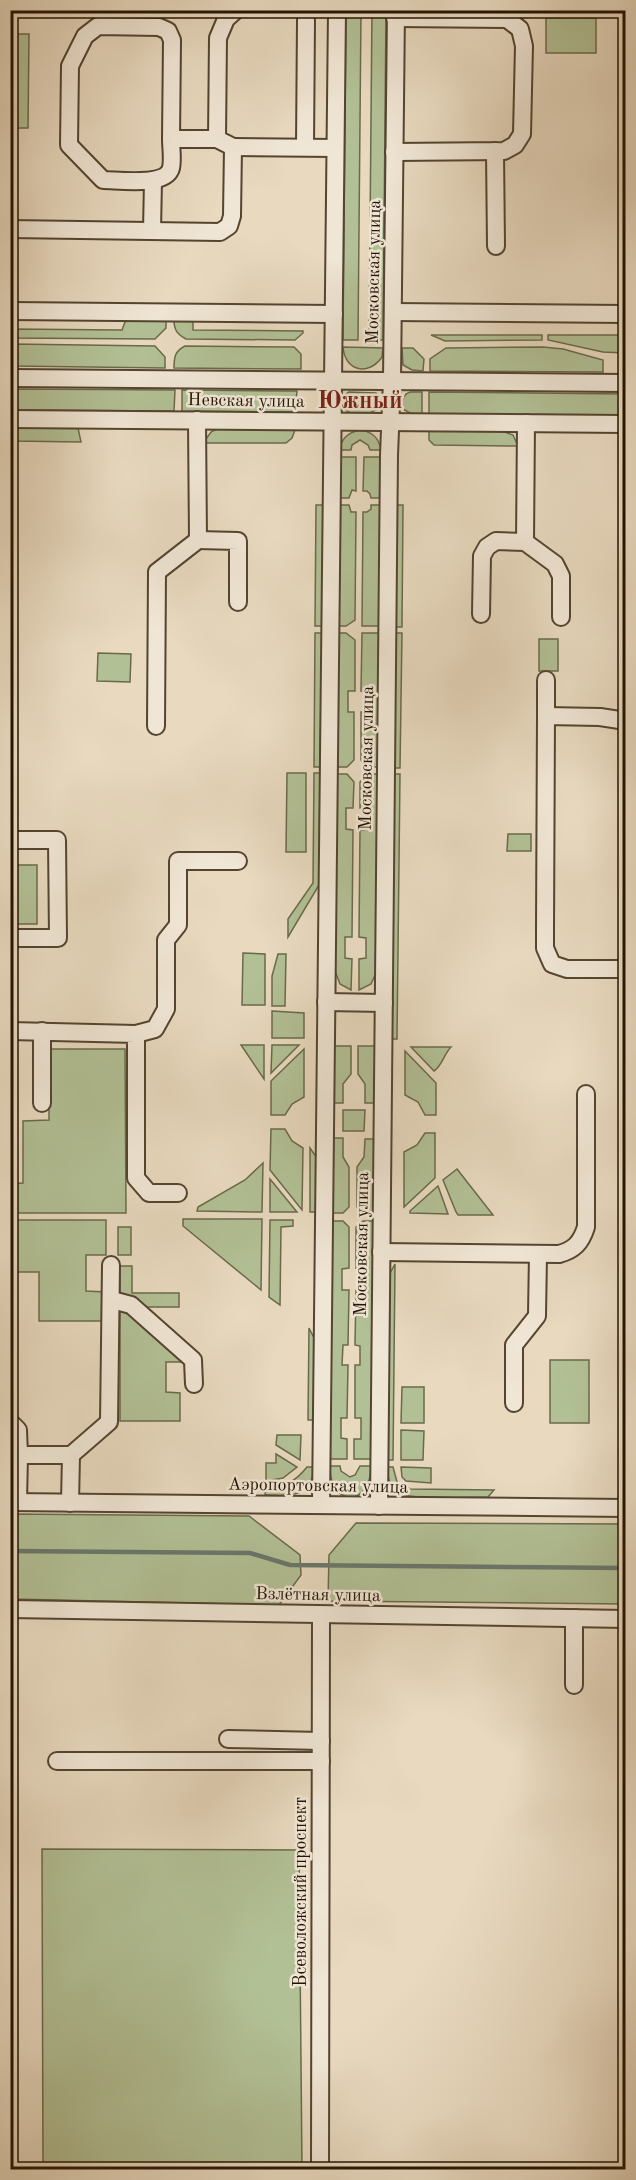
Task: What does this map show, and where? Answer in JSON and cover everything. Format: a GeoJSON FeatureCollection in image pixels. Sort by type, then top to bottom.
{"type":"FeatureCollection","features":[{"type":"Feature","properties":{"kind":"street"},"geometry":{"type":"LineString","coordinates":[[217,139],[218,38],[226,19],[236,10]]}},
{"type":"Feature","properties":{"kind":"street","name":"Московская улица"},"geometry":{"type":"LineString","coordinates":[[321,1505],[337,10]]}},
{"type":"Feature","properties":{"kind":"street"},"geometry":{"type":"LineString","coordinates":[[394,152],[504,151],[515,145],[522,134],[524,46],[520,29],[507,19],[492,15],[396,14]]}},
{"type":"Feature","properties":{"kind":"street","name":"Московская улица"},"geometry":{"type":"LineString","coordinates":[[379,1506],[396,14]]}},
{"type":"Feature","properties":{"kind":"street"},"geometry":{"type":"LineString","coordinates":[[305,147],[306,20]]}},
{"type":"Feature","properties":{"kind":"street"},"geometry":{"type":"LineString","coordinates":[[98,26],[159,27],[168,31],[172,40],[171,139],[171,168],[167,176],[153,180],[103,180],[69,145],[70,66],[85,36],[98,26]]}},
{"type":"Feature","properties":{"kind":"street"},"geometry":{"type":"LineString","coordinates":[[171,139],[217,139],[233,147],[335,148]]}},
{"type":"Feature","properties":{"kind":"street"},"geometry":{"type":"LineString","coordinates":[[10,229],[220,231],[229,226],[232,216],[233,147]]}},
{"type":"Feature","properties":{"kind":"street"},"geometry":{"type":"LineString","coordinates":[[495,151],[496,246]]}},
{"type":"Feature","properties":{"kind":"street"},"geometry":{"type":"LineString","coordinates":[[152,231],[153,180]]}},
{"type":"Feature","properties":{"kind":"street"},"geometry":{"type":"LineString","coordinates":[[10,311],[334,314]]}},
{"type":"Feature","properties":{"kind":"street"},"geometry":{"type":"LineString","coordinates":[[393,312],[626,314]]}},
{"type":"Feature","properties":{"kind":"street","name":"Невская улица"},"geometry":{"type":"LineString","coordinates":[[10,378],[626,383]]}},
{"type":"Feature","properties":{"kind":"street","name":"Невская улица"},"geometry":{"type":"LineString","coordinates":[[10,419],[626,424]]}},
{"type":"Feature","properties":{"kind":"street"},"geometry":{"type":"LineString","coordinates":[[197,420],[198,540]]}},
{"type":"Feature","properties":{"kind":"street"},"geometry":{"type":"LineString","coordinates":[[525,542],[526,423]]}},
{"type":"Feature","properties":{"kind":"street"},"geometry":{"type":"LineString","coordinates":[[156,726],[157,572],[198,540],[238,541],[238,602]]}},
{"type":"Feature","properties":{"kind":"street"},"geometry":{"type":"LineString","coordinates":[[481,614],[482,556],[487,547],[496,542],[525,542],[555,564],[561,576],[561,617]]}},
{"type":"Feature","properties":{"kind":"street"},"geometry":{"type":"LineString","coordinates":[[546,680],[545,948],[552,964],[567,969],[626,969]]}},
{"type":"Feature","properties":{"kind":"street"},"geometry":{"type":"LineString","coordinates":[[546,716],[600,717],[626,721]]}},
{"type":"Feature","properties":{"kind":"street"},"geometry":{"type":"LineString","coordinates":[[10,840],[57,840],[58,938],[10,938]]}},
{"type":"Feature","properties":{"kind":"street"},"geometry":{"type":"LineString","coordinates":[[10,1031],[136,1034],[155,1029],[166,1009],[166,940],[178,925],[178,861],[238,861]]}},
{"type":"Feature","properties":{"kind":"street"},"geometry":{"type":"LineString","coordinates":[[326,1002],[384,1003]]}},
{"type":"Feature","properties":{"kind":"street"},"geometry":{"type":"LineString","coordinates":[[42,1031],[42,1102]]}},
{"type":"Feature","properties":{"kind":"street"},"geometry":{"type":"LineString","coordinates":[[136,1034],[136,1178],[149,1193],[178,1193]]}},
{"type":"Feature","properties":{"kind":"street"},"geometry":{"type":"LineString","coordinates":[[381,1252],[558,1254],[577,1246],[586,1227],[586,1094]]}},
{"type":"Feature","properties":{"kind":"street"},"geometry":{"type":"LineString","coordinates":[[514,1404],[514,1345],[537,1316],[538,1254]]}},
{"type":"Feature","properties":{"kind":"street"},"geometry":{"type":"LineString","coordinates":[[19,1455],[71,1455],[109,1422],[111,1265]]}},
{"type":"Feature","properties":{"kind":"street"},"geometry":{"type":"LineString","coordinates":[[112,1300],[131,1305],[193,1360],[194,1384]]}},
{"type":"Feature","properties":{"kind":"street"},"geometry":{"type":"LineString","coordinates":[[10,1422],[18,1430],[19,1455],[14,1502]]}},
{"type":"Feature","properties":{"kind":"street"},"geometry":{"type":"LineString","coordinates":[[70,1503],[71,1455]]}},
{"type":"Feature","properties":{"kind":"street","name":"Аэропортовская улица"},"geometry":{"type":"LineString","coordinates":[[14,1502],[626,1508]]}},
{"type":"Feature","properties":{"kind":"street","name":"Взлётная улица"},"geometry":{"type":"LineString","coordinates":[[10,1609],[626,1619]]}},
{"type":"Feature","properties":{"kind":"street","name":"Всеволожский проспект"},"geometry":{"type":"LineString","coordinates":[[321,1615],[321,2169]]}},
{"type":"Feature","properties":{"kind":"street"},"geometry":{"type":"LineString","coordinates":[[574,1618],[574,1685]]}},
{"type":"Feature","properties":{"kind":"street"},"geometry":{"type":"LineString","coordinates":[[228,1739],[321,1741]]}},
{"type":"Feature","properties":{"kind":"street"},"geometry":{"type":"LineString","coordinates":[[57,1761],[321,1761]]}},
{"type":"Feature","properties":{"kind":"green space"},"geometry":{"type":"Polygon","coordinates":[[[346,11],[361,11],[358,340],[343,340],[346,11]]]}},
{"type":"Feature","properties":{"kind":"green space"},"geometry":{"type":"Polygon","coordinates":[[[372,11],[386,11],[383,340],[369,340],[372,11]]]}},
{"type":"Feature","properties":{"kind":"green space"},"geometry":{"type":"Polygon","coordinates":[[[546,18],[596,18],[596,53],[546,53],[546,18]]]}},
{"type":"Feature","properties":{"kind":"green space"},"geometry":{"type":"Polygon","coordinates":[[[11,34],[29,34],[28,128],[11,128],[11,34]]]}},
{"type":"Feature","properties":{"kind":"green space"},"geometry":{"type":"Polygon","coordinates":[[[129,320],[166,320],[166,328],[155,339],[11,338],[11,329],[122,330],[125,322],[129,320]]]}},
{"type":"Feature","properties":{"kind":"green space"},"geometry":{"type":"Polygon","coordinates":[[[174,320],[191,320],[193,330],[303,331],[303,333],[295,340],[186,339],[177,331],[174,320]]]}},
{"type":"Feature","properties":{"kind":"green space"},"geometry":{"type":"Polygon","coordinates":[[[431,335],[542,335],[542,340],[445,341],[431,335]]]}},
{"type":"Feature","properties":{"kind":"green space"},"geometry":{"type":"Polygon","coordinates":[[[548,335],[625,335],[625,353],[603,352],[548,340],[548,335]]]}},
{"type":"Feature","properties":{"kind":"green space"},"geometry":{"type":"Polygon","coordinates":[[[11,344],[155,346],[165,357],[165,368],[11,366],[11,344]]]}},
{"type":"Feature","properties":{"kind":"green space"},"geometry":{"type":"Polygon","coordinates":[[[185,346],[294,347],[301,354],[301,369],[174,368],[176,355],[185,346]]]}},
{"type":"Feature","properties":{"kind":"green space"},"geometry":{"type":"Polygon","coordinates":[[[343,347],[383,348],[382,357],[371,367],[358,368],[348,362],[343,347]]]}},
{"type":"Feature","properties":{"kind":"green space"},"geometry":{"type":"Polygon","coordinates":[[[543,347],[563,349],[603,360],[603,372],[430,371],[430,359],[446,348],[543,347]]]}},
{"type":"Feature","properties":{"kind":"green space"},"geometry":{"type":"Polygon","coordinates":[[[402,348],[413,348],[424,359],[423,371],[412,370],[403,365],[402,348]]]}},
{"type":"Feature","properties":{"kind":"green space"},"geometry":{"type":"Polygon","coordinates":[[[11,389],[175,390],[174,411],[11,410],[11,389]]]}},
{"type":"Feature","properties":{"kind":"green space"},"geometry":{"type":"Polygon","coordinates":[[[182,390],[297,391],[295,412],[182,411],[182,390]]]}},
{"type":"Feature","properties":{"kind":"green space"},"geometry":{"type":"Polygon","coordinates":[[[349,392],[376,393],[379,397],[379,408],[370,413],[350,413],[344,408],[342,402],[349,392]]]}},
{"type":"Feature","properties":{"kind":"green space"},"geometry":{"type":"Polygon","coordinates":[[[410,392],[422,392],[422,414],[410,413],[403,409],[401,401],[410,392]]]}},
{"type":"Feature","properties":{"kind":"green space"},"geometry":{"type":"Polygon","coordinates":[[[429,392],[625,394],[625,415],[429,414],[429,392]]]}},
{"type":"Feature","properties":{"kind":"green space"},"geometry":{"type":"Polygon","coordinates":[[[11,427],[78,428],[81,442],[11,441],[11,427]]]}},
{"type":"Feature","properties":{"kind":"green space"},"geometry":{"type":"Polygon","coordinates":[[[217,429],[295,430],[292,438],[286,443],[203,443],[211,432],[217,429]]]}},
{"type":"Feature","properties":{"kind":"green space"},"geometry":{"type":"Polygon","coordinates":[[[361,430],[375,436],[381,450],[370,450],[368,445],[360,440],[352,445],[351,450],[339,450],[346,436],[361,430]]]}},
{"type":"Feature","properties":{"kind":"green space"},"geometry":{"type":"Polygon","coordinates":[[[429,431],[502,431],[513,435],[518,446],[434,445],[429,440],[429,431]]]}},
{"type":"Feature","properties":{"kind":"green space"},"geometry":{"type":"Polygon","coordinates":[[[339,457],[356,457],[356,491],[352,490],[349,498],[339,498],[339,457]]]}},
{"type":"Feature","properties":{"kind":"green space"},"geometry":{"type":"Polygon","coordinates":[[[364,457],[381,457],[381,498],[371,498],[367,491],[363,491],[364,457]]]}},
{"type":"Feature","properties":{"kind":"green space"},"geometry":{"type":"Polygon","coordinates":[[[316,505],[323,505],[322,626],[315,626],[316,505]]]}},
{"type":"Feature","properties":{"kind":"green space"},"geometry":{"type":"Polygon","coordinates":[[[339,505],[349,505],[351,512],[356,512],[355,620],[346,626],[337,626],[339,505]]]}},
{"type":"Feature","properties":{"kind":"green space"},"geometry":{"type":"Polygon","coordinates":[[[371,505],[381,505],[380,626],[362,626],[363,512],[371,509],[371,505]]]}},
{"type":"Feature","properties":{"kind":"green space"},"geometry":{"type":"Polygon","coordinates":[[[396,505],[403,505],[402,627],[395,627],[396,505]]]}},
{"type":"Feature","properties":{"kind":"green space"},"geometry":{"type":"Polygon","coordinates":[[[315,633],[322,633],[320,767],[314,767],[315,633]]]}},
{"type":"Feature","properties":{"kind":"green space"},"geometry":{"type":"Polygon","coordinates":[[[337,633],[346,633],[355,640],[355,691],[348,691],[348,712],[354,712],[354,760],[347,767],[336,767],[337,633]]]}},
{"type":"Feature","properties":{"kind":"green space"},"geometry":{"type":"Polygon","coordinates":[[[362,633],[380,633],[378,767],[367,767],[361,760],[361,712],[367,712],[368,692],[361,691],[362,633]]]}},
{"type":"Feature","properties":{"kind":"green space"},"geometry":{"type":"Polygon","coordinates":[[[395,633],[402,633],[400,768],[394,768],[395,633]]]}},
{"type":"Feature","properties":{"kind":"green space"},"geometry":{"type":"Polygon","coordinates":[[[539,639],[558,639],[558,671],[539,671],[539,639]]]}},
{"type":"Feature","properties":{"kind":"green space"},"geometry":{"type":"Polygon","coordinates":[[[98,653],[131,654],[130,682],[97,681],[98,653]]]}},
{"type":"Feature","properties":{"kind":"green space"},"geometry":{"type":"Polygon","coordinates":[[[287,773],[306,773],[306,852],[286,852],[287,773]]]}},
{"type":"Feature","properties":{"kind":"green space"},"geometry":{"type":"Polygon","coordinates":[[[314,773],[320,773],[319,885],[288,937],[288,919],[313,883],[314,773]]]}},
{"type":"Feature","properties":{"kind":"green space"},"geometry":{"type":"Polygon","coordinates":[[[336,774],[347,774],[354,782],[353,808],[346,808],[346,829],[353,830],[352,937],[345,937],[345,958],[352,959],[351,990],[340,984],[335,971],[336,774]]]}},
{"type":"Feature","properties":{"kind":"green space"},"geometry":{"type":"Polygon","coordinates":[[[367,774],[378,774],[376,973],[371,984],[359,990],[359,959],[366,958],[366,938],[359,937],[360,830],[368,829],[368,809],[360,808],[360,782],[367,774]]]}},
{"type":"Feature","properties":{"kind":"green space"},"geometry":{"type":"Polygon","coordinates":[[[394,774],[400,774],[397,1039],[391,1039],[394,774]]]}},
{"type":"Feature","properties":{"kind":"green space"},"geometry":{"type":"Polygon","coordinates":[[[508,834],[531,834],[531,851],[507,851],[508,834]]]}},
{"type":"Feature","properties":{"kind":"green space"},"geometry":{"type":"Polygon","coordinates":[[[11,865],[37,865],[37,924],[11,924],[11,865]]]}},
{"type":"Feature","properties":{"kind":"green space"},"geometry":{"type":"Polygon","coordinates":[[[243,953],[265,954],[265,1005],[242,1005],[243,953]]]}},
{"type":"Feature","properties":{"kind":"green space"},"geometry":{"type":"Polygon","coordinates":[[[278,954],[286,954],[285,1006],[272,1006],[272,976],[278,954]]]}},
{"type":"Feature","properties":{"kind":"green space"},"geometry":{"type":"Polygon","coordinates":[[[272,1011],[304,1013],[304,1038],[272,1038],[272,1011]]]}},
{"type":"Feature","properties":{"kind":"green space"},"geometry":{"type":"Polygon","coordinates":[[[241,1045],[264,1045],[264,1079],[241,1045]]]}},
{"type":"Feature","properties":{"kind":"green space"},"geometry":{"type":"Polygon","coordinates":[[[272,1045],[299,1045],[271,1073],[272,1045]]]}},
{"type":"Feature","properties":{"kind":"green space"},"geometry":{"type":"Polygon","coordinates":[[[334,1046],[351,1046],[351,1074],[343,1084],[343,1103],[333,1103],[334,1046]]]}},
{"type":"Feature","properties":{"kind":"green space"},"geometry":{"type":"Polygon","coordinates":[[[358,1046],[375,1046],[374,1103],[365,1103],[365,1084],[358,1074],[358,1046]]]}},
{"type":"Feature","properties":{"kind":"green space"},"geometry":{"type":"Polygon","coordinates":[[[411,1047],[451,1047],[434,1071],[411,1047]]]}},
{"type":"Feature","properties":{"kind":"green space"},"geometry":{"type":"Polygon","coordinates":[[[49,1049],[125,1049],[126,1213],[11,1213],[11,1184],[23,1183],[23,1121],[49,1120],[49,1049]]]}},
{"type":"Feature","properties":{"kind":"green space"},"geometry":{"type":"Polygon","coordinates":[[[304,1049],[304,1097],[292,1104],[285,1115],[271,1115],[271,1081],[304,1049]]]}},
{"type":"Feature","properties":{"kind":"green space"},"geometry":{"type":"Polygon","coordinates":[[[405,1051],[436,1083],[436,1115],[425,1115],[418,1102],[405,1095],[405,1051]]]}},
{"type":"Feature","properties":{"kind":"green space"},"geometry":{"type":"Polygon","coordinates":[[[343,1110],[365,1110],[364,1131],[343,1131],[343,1110]]]}},
{"type":"Feature","properties":{"kind":"green space"},"geometry":{"type":"Polygon","coordinates":[[[271,1129],[285,1129],[292,1141],[303,1148],[302,1210],[270,1170],[271,1129]]]}},
{"type":"Feature","properties":{"kind":"green space"},"geometry":{"type":"Polygon","coordinates":[[[425,1133],[435,1133],[435,1178],[404,1207],[404,1152],[417,1145],[425,1133]]]}},
{"type":"Feature","properties":{"kind":"green space"},"geometry":{"type":"Polygon","coordinates":[[[333,1138],[343,1138],[343,1157],[349,1167],[349,1207],[343,1213],[332,1213],[333,1138]]]}},
{"type":"Feature","properties":{"kind":"green space"},"geometry":{"type":"Polygon","coordinates":[[[365,1139],[375,1139],[374,1214],[363,1213],[357,1207],[357,1167],[364,1157],[365,1139]]]}},
{"type":"Feature","properties":{"kind":"green space"},"geometry":{"type":"Polygon","coordinates":[[[310,1148],[317,1158],[316,1212],[310,1212],[310,1148]]]}},
{"type":"Feature","properties":{"kind":"green space"},"geometry":{"type":"Polygon","coordinates":[[[263,1163],[262,1212],[197,1211],[198,1207],[245,1180],[263,1163]]]}},
{"type":"Feature","properties":{"kind":"green space"},"geometry":{"type":"Polygon","coordinates":[[[457,1169],[493,1215],[458,1215],[443,1180],[457,1169]]]}},
{"type":"Feature","properties":{"kind":"green space"},"geometry":{"type":"Polygon","coordinates":[[[270,1179],[297,1212],[270,1212],[270,1179]]]}},
{"type":"Feature","properties":{"kind":"green space"},"geometry":{"type":"Polygon","coordinates":[[[438,1186],[448,1214],[410,1213],[410,1211],[438,1186]]]}},
{"type":"Feature","properties":{"kind":"green space"},"geometry":{"type":"Polygon","coordinates":[[[183,1219],[262,1219],[261,1290],[183,1226],[183,1219]]]}},
{"type":"Feature","properties":{"kind":"green space"},"geometry":{"type":"Polygon","coordinates":[[[11,1220],[106,1220],[106,1255],[86,1255],[86,1291],[106,1292],[106,1321],[39,1321],[39,1272],[11,1272],[11,1220]]]}},
{"type":"Feature","properties":{"kind":"green space"},"geometry":{"type":"Polygon","coordinates":[[[270,1220],[293,1220],[293,1226],[281,1227],[280,1305],[269,1297],[270,1220]]]}},
{"type":"Feature","properties":{"kind":"green space"},"geometry":{"type":"Polygon","coordinates":[[[332,1221],[343,1221],[349,1227],[349,1268],[342,1269],[342,1290],[349,1290],[348,1345],[343,1345],[342,1365],[348,1365],[347,1418],[341,1418],[341,1438],[347,1439],[347,1459],[330,1459],[332,1221]]]}},
{"type":"Feature","properties":{"kind":"green space"},"geometry":{"type":"Polygon","coordinates":[[[363,1221],[374,1221],[371,1459],[354,1459],[354,1439],[361,1439],[361,1418],[355,1418],[355,1365],[360,1365],[360,1346],[355,1345],[356,1290],[362,1290],[362,1269],[356,1268],[356,1227],[363,1221]]]}},
{"type":"Feature","properties":{"kind":"green space"},"geometry":{"type":"Polygon","coordinates":[[[118,1227],[131,1227],[131,1255],[118,1255],[118,1227]]]}},
{"type":"Feature","properties":{"kind":"green space"},"geometry":{"type":"Polygon","coordinates":[[[395,1264],[393,1460],[387,1460],[389,1275],[395,1264]]]}},
{"type":"Feature","properties":{"kind":"green space"},"geometry":{"type":"Polygon","coordinates":[[[120,1266],[132,1266],[132,1293],[179,1293],[179,1307],[147,1307],[120,1298],[120,1266]]]}},
{"type":"Feature","properties":{"kind":"green space"},"geometry":{"type":"Polygon","coordinates":[[[120,1311],[130,1311],[181,1356],[181,1362],[166,1362],[166,1392],[180,1393],[180,1421],[120,1421],[120,1311]]]}},
{"type":"Feature","properties":{"kind":"green space"},"geometry":{"type":"Polygon","coordinates":[[[309,1328],[315,1340],[314,1420],[308,1420],[309,1328]]]}},
{"type":"Feature","properties":{"kind":"green space"},"geometry":{"type":"Polygon","coordinates":[[[550,1360],[589,1360],[589,1423],[550,1423],[550,1360]]]}},
{"type":"Feature","properties":{"kind":"green space"},"geometry":{"type":"Polygon","coordinates":[[[402,1387],[424,1387],[424,1423],[401,1423],[402,1387]]]}},
{"type":"Feature","properties":{"kind":"green space"},"geometry":{"type":"Polygon","coordinates":[[[401,1430],[424,1431],[423,1460],[401,1460],[401,1430]]]}},
{"type":"Feature","properties":{"kind":"green space"},"geometry":{"type":"Polygon","coordinates":[[[277,1435],[301,1435],[300,1460],[276,1445],[277,1435]]]}},
{"type":"Feature","properties":{"kind":"green space"},"geometry":{"type":"Polygon","coordinates":[[[276,1454],[297,1467],[283,1478],[266,1481],[266,1463],[276,1463],[276,1454]]]}},
{"type":"Feature","properties":{"kind":"green space"},"geometry":{"type":"Polygon","coordinates":[[[330,1466],[340,1466],[341,1471],[350,1477],[355,1475],[360,1466],[371,1466],[369,1480],[358,1495],[350,1497],[343,1495],[336,1489],[331,1479],[330,1466]]]}},
{"type":"Feature","properties":{"kind":"green space"},"geometry":{"type":"Polygon","coordinates":[[[307,1467],[314,1467],[309,1485],[304,1490],[291,1495],[265,1495],[265,1488],[289,1483],[307,1467]]]}},
{"type":"Feature","properties":{"kind":"green space"},"geometry":{"type":"Polygon","coordinates":[[[387,1467],[393,1467],[397,1482],[410,1489],[494,1490],[488,1497],[427,1498],[405,1495],[395,1490],[391,1484],[387,1467]]]}},
{"type":"Feature","properties":{"kind":"green space"},"geometry":{"type":"Polygon","coordinates":[[[401,1467],[431,1468],[431,1483],[406,1481],[402,1477],[401,1467]]]}},
{"type":"Feature","properties":{"kind":"green space"},"geometry":{"type":"Polygon","coordinates":[[[11,1514],[249,1516],[300,1555],[301,1575],[279,1605],[11,1599],[11,1514]]]}},
{"type":"Feature","properties":{"kind":"green space"},"geometry":{"type":"Polygon","coordinates":[[[356,1523],[625,1524],[625,1604],[328,1601],[329,1555],[356,1523]]]}},
{"type":"Feature","properties":{"kind":"green space"},"geometry":{"type":"Polygon","coordinates":[[[42,1849],[299,1850],[302,2169],[43,2169],[42,1849]]]}},
{"type":"Feature","properties":{"kind":"waterway"},"geometry":{"type":"LineString","coordinates":[[10,1551],[250,1553],[290,1565],[626,1568]]}},
{"type":"Feature","properties":{"kind":"district","name":"Южный"},"geometry":{"type":"Point","coordinates":[360,402]}}]}
